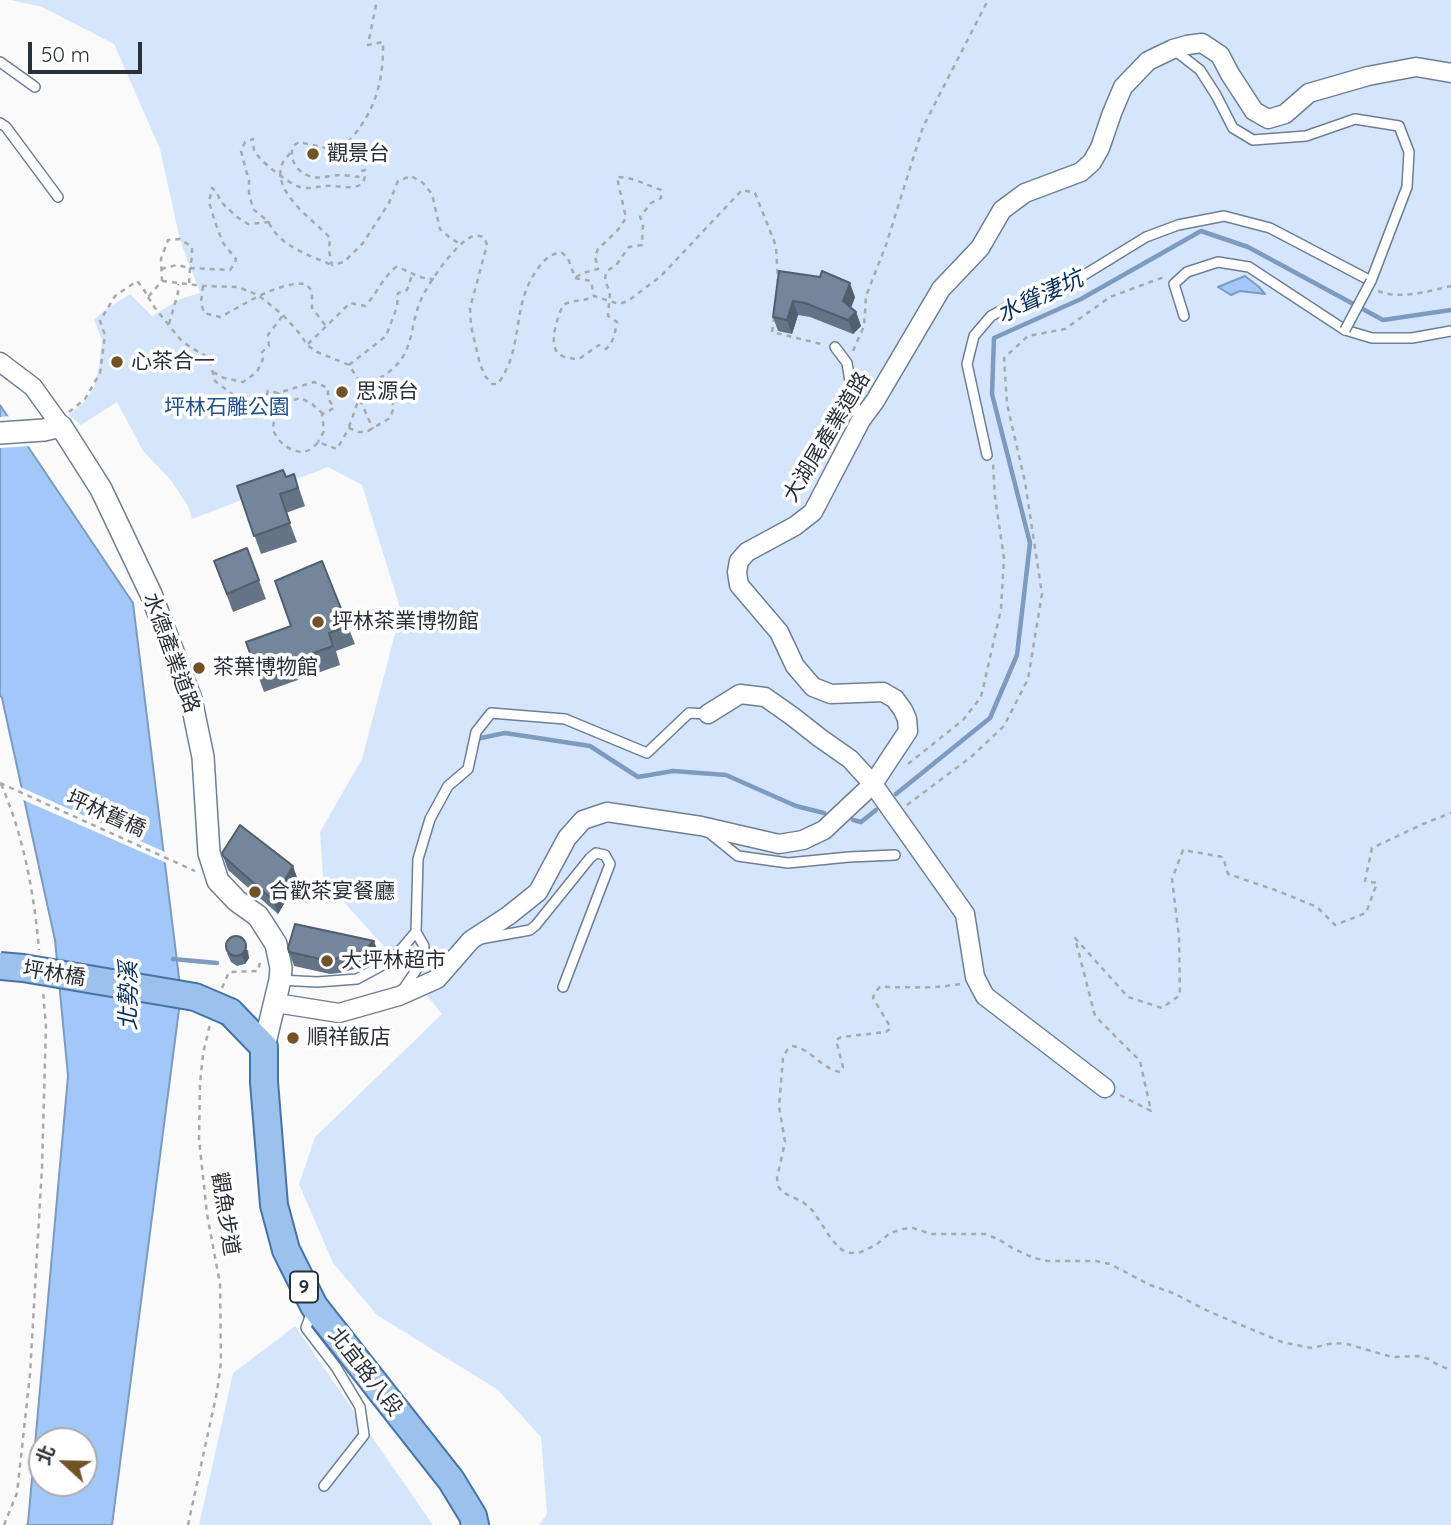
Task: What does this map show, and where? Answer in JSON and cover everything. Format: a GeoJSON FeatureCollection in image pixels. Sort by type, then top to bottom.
{"type":"FeatureCollection","features":[{"type":"Feature","properties":{"kind":"main road","name":"坪林橋"},"geometry":{"type":"LineString","coordinates":[[0,966],[195,997],[221,1008]]}},
{"type":"Feature","properties":{"kind":"main road"},"geometry":{"type":"LineString","coordinates":[[221,1008],[264,1047]]}},
{"type":"Feature","properties":{"kind":"main road","name":"北宜路八段"},"geometry":{"type":"LineString","coordinates":[[264,1047],[264,1082],[274,1205],[286,1250],[314,1306],[451,1480],[474,1516],[475,1525]]}},
{"type":"Feature","properties":{"kind":"street","name":"大湖尾產業道路"},"geometry":{"type":"LineString","coordinates":[[276,1003],[339,1013],[399,996],[437,979],[471,940],[538,892],[567,838],[583,820],[607,812],[701,826],[779,844],[803,840],[824,831],[873,784],[908,731],[907,719],[895,699],[883,692],[831,694],[813,687],[795,666],[779,632],[739,585],[739,561],[747,552],[795,526],[813,512],[861,420],[942,289],[981,248],[1002,210],[1025,193],[1081,172],[1093,162],[1123,87],[1148,61],[1172,49],[1202,43],[1220,55],[1254,111],[1268,119],[1285,114],[1309,93],[1368,76],[1416,67],[1451,73]]}},
{"type":"Feature","properties":{"kind":"street","name":"水德產業道路"},"geometry":{"type":"LineString","coordinates":[[0,362],[33,387],[59,423],[101,489],[151,594],[191,699],[203,757],[209,853],[218,881],[237,901],[258,916],[276,944],[281,980],[264,1047]]}},
{"type":"Feature","properties":{"kind":"street"},"geometry":{"type":"LineString","coordinates":[[0,433],[44,430],[59,423]]}},
{"type":"Feature","properties":{"kind":"street"},"geometry":{"type":"LineString","coordinates":[[708,714],[740,694],[765,697],[850,758],[873,784],[965,914],[975,977],[985,996],[1105,1088]]}},
{"type":"Feature","properties":{"kind":"lane"},"geometry":{"type":"LineString","coordinates":[[1172,49],[1200,70],[1233,128],[1253,140],[1307,136],[1355,120],[1399,125],[1409,152],[1407,187],[1372,285],[1345,330]]}},
{"type":"Feature","properties":{"kind":"lane"},"geometry":{"type":"LineString","coordinates":[[0,62],[35,87]]}},
{"type":"Feature","properties":{"kind":"lane"},"geometry":{"type":"LineString","coordinates":[[0,122],[58,197]]}},
{"type":"Feature","properties":{"kind":"lane"},"geometry":{"type":"LineString","coordinates":[[990,454],[967,364],[974,336],[991,316],[1017,302],[1058,291],[1146,237],[1178,225],[1224,216],[1270,228],[1372,285]]}},
{"type":"Feature","properties":{"kind":"lane"},"geometry":{"type":"LineString","coordinates":[[1184,316],[1174,284],[1187,272],[1218,262],[1249,267],[1345,330],[1372,338],[1412,338],[1451,331]]}},
{"type":"Feature","properties":{"kind":"lane"},"geometry":{"type":"LineString","coordinates":[[835,347],[848,363],[853,400],[861,420]]}},
{"type":"Feature","properties":{"kind":"lane"},"geometry":{"type":"LineString","coordinates":[[399,996],[423,960],[424,946],[416,932],[418,859],[430,820],[448,786],[468,769],[476,732],[491,713],[565,719],[647,753],[689,713],[708,714]]}},
{"type":"Feature","properties":{"kind":"lane"},"geometry":{"type":"LineString","coordinates":[[701,826],[738,856],[788,863],[895,855]]}},
{"type":"Feature","properties":{"kind":"lane"},"geometry":{"type":"LineString","coordinates":[[471,940],[530,930],[590,858],[596,853],[605,855],[610,864],[563,987]]}},
{"type":"Feature","properties":{"kind":"lane"},"geometry":{"type":"LineString","coordinates":[[281,980],[317,982],[357,979],[392,960],[416,932]]}},
{"type":"Feature","properties":{"kind":"lane"},"geometry":{"type":"LineString","coordinates":[[314,1306],[306,1328],[336,1367],[360,1407],[364,1436],[324,1486]]}},
{"type":"Feature","properties":{"kind":"path"},"geometry":{"type":"LineString","coordinates":[[332,265],[330,238],[289,198],[281,177],[282,163],[291,153],[293,146],[299,142],[339,151],[366,118],[377,95],[383,63],[383,42],[368,45],[377,0]]}},
{"type":"Feature","properties":{"kind":"path"},"geometry":{"type":"LineString","coordinates":[[848,363],[864,326],[866,296],[886,245],[923,127],[988,0]]}},
{"type":"Feature","properties":{"kind":"path"},"geometry":{"type":"LineString","coordinates":[[291,153],[295,167],[311,177],[342,174],[358,177],[366,170],[360,185],[299,187],[281,177],[259,158],[253,139],[245,142],[241,151],[253,209],[269,222],[273,230],[293,249],[332,265],[344,262],[363,243],[389,203],[398,181],[411,176],[423,183],[432,194],[440,229],[460,244]]}},
{"type":"Feature","properties":{"kind":"path"},"geometry":{"type":"LineString","coordinates":[[575,278],[598,269],[595,256],[598,248],[617,231],[626,218],[617,177],[626,177],[661,190],[661,198],[651,203],[640,217],[643,224],[642,245],[629,247],[617,264],[606,272],[605,281],[610,293],[609,301],[608,316],[617,322],[615,336],[606,349],[599,345],[579,359],[559,354],[555,349],[555,334],[563,305],[574,300],[585,301],[594,296],[609,301],[620,303],[628,301],[661,276],[742,190],[755,193],[763,212],[776,246],[778,284]]}},
{"type":"Feature","properties":{"kind":"path"},"geometry":{"type":"LineString","coordinates":[[161,270],[177,265],[230,270],[236,263],[236,259],[223,243],[212,212],[209,194],[212,188],[217,192],[220,201],[237,217],[248,223],[269,222]]}},
{"type":"Feature","properties":{"kind":"path"},"geometry":{"type":"LineString","coordinates":[[318,442],[337,449],[349,428],[363,387],[389,372],[401,360],[410,342],[420,301],[440,268],[460,244],[475,236],[484,237],[487,245],[470,308],[471,326],[480,364],[492,384],[498,384],[505,373],[512,354],[522,298],[531,278],[542,263],[553,254],[561,252],[568,258],[575,278]]}},
{"type":"Feature","properties":{"kind":"path"},"geometry":{"type":"LineString","coordinates":[[148,296],[162,281],[161,260],[168,240],[180,239],[192,247],[189,284]]}},
{"type":"Feature","properties":{"kind":"path"},"geometry":{"type":"LineString","coordinates":[[307,345],[350,303],[365,306],[387,274],[396,267],[423,279],[433,279]]}},
{"type":"Feature","properties":{"kind":"path"},"geometry":{"type":"LineString","coordinates":[[895,815],[971,757],[1004,726],[1028,679],[1042,594],[1025,482],[1007,404],[1004,358],[1028,336],[1065,329],[1110,297],[1171,274]]}},
{"type":"Feature","properties":{"kind":"path"},"geometry":{"type":"LineString","coordinates":[[349,365],[386,335],[397,307],[398,293],[407,290],[412,275]]}},
{"type":"Feature","properties":{"kind":"path"},"geometry":{"type":"LineString","coordinates":[[575,278],[591,281],[594,296]]}},
{"type":"Feature","properties":{"kind":"path"},"geometry":{"type":"LineString","coordinates":[[59,423],[85,399],[100,373],[105,335],[100,320],[115,296],[137,281],[180,339],[209,358],[215,381],[243,402],[254,407],[264,405]]}},
{"type":"Feature","properties":{"kind":"path"},"geometry":{"type":"LineString","coordinates":[[162,281],[238,287],[258,295],[283,315],[307,345],[349,365],[363,387]]}},
{"type":"Feature","properties":{"kind":"path"},"geometry":{"type":"LineString","coordinates":[[203,286],[201,302],[204,313],[220,317],[258,295],[298,283],[306,284],[312,291],[312,308],[326,326]]}},
{"type":"Feature","properties":{"kind":"path"},"geometry":{"type":"LineString","coordinates":[[170,324],[178,284]]}},
{"type":"Feature","properties":{"kind":"path"},"geometry":{"type":"LineString","coordinates":[[1372,285],[1384,294],[1417,294],[1451,286]]}},
{"type":"Feature","properties":{"kind":"path"},"geometry":{"type":"LineString","coordinates":[[775,313],[772,332],[835,347]]}},
{"type":"Feature","properties":{"kind":"path"},"geometry":{"type":"LineString","coordinates":[[212,372],[243,382],[257,372],[263,359],[261,353],[269,346],[268,335],[283,315]]}},
{"type":"Feature","properties":{"kind":"path"},"geometry":{"type":"LineString","coordinates":[[349,428],[366,432],[390,418],[394,407],[383,376]]}},
{"type":"Feature","properties":{"kind":"path"},"geometry":{"type":"LineString","coordinates":[[264,405],[268,391],[278,393],[314,382],[328,388],[328,398],[334,408],[323,414]]}},
{"type":"Feature","properties":{"kind":"path"},"geometry":{"type":"LineString","coordinates":[[278,393],[286,402]]}},
{"type":"Feature","properties":{"kind":"path"},"geometry":{"type":"LineString","coordinates":[[301,398],[323,414],[324,431],[310,450],[299,452],[278,438],[273,428],[275,416],[286,402],[301,398]]}},
{"type":"Feature","properties":{"kind":"path"},"geometry":{"type":"LineString","coordinates":[[359,399],[373,429]]}},
{"type":"Feature","properties":{"kind":"path"},"geometry":{"type":"LineString","coordinates":[[264,405],[275,416]]}},
{"type":"Feature","properties":{"kind":"path"},"geometry":{"type":"LineString","coordinates":[[907,764],[963,720],[981,697],[1001,609],[1003,570],[990,454]]}},
{"type":"Feature","properties":{"kind":"path"},"geometry":{"type":"LineString","coordinates":[[1,783],[13,811],[26,860],[35,903],[40,958]]}},
{"type":"Feature","properties":{"kind":"path","name":"坪林舊橋"},"geometry":{"type":"LineString","coordinates":[[1,783],[200,873]]}},
{"type":"Feature","properties":{"kind":"path"},"geometry":{"type":"LineString","coordinates":[[1105,1088],[1151,1111],[1140,1061],[1095,1016],[1075,939],[1128,997],[1162,1008],[1180,996],[1179,937],[1171,879],[1183,850],[1223,857],[1228,874],[1317,907],[1335,925],[1366,913],[1377,883],[1365,881],[1372,848],[1451,813]]}},
{"type":"Feature","properties":{"kind":"path"},"geometry":{"type":"LineString","coordinates":[[221,1008],[229,972],[258,971],[262,956],[276,944]]}},
{"type":"Feature","properties":{"kind":"path"},"geometry":{"type":"LineString","coordinates":[[975,977],[964,984],[945,987],[880,987],[873,998],[891,1028],[886,1032],[841,1037],[836,1040],[843,1061],[840,1072],[833,1071],[801,1047],[793,1046],[783,1058],[779,1106],[786,1142],[777,1178],[778,1186],[782,1192],[803,1202],[842,1250],[850,1253],[861,1252],[876,1245],[890,1233],[902,1229],[913,1228],[932,1234],[985,1234],[1034,1258],[1111,1264],[1150,1285],[1282,1342],[1311,1348],[1334,1343],[1347,1344],[1392,1357],[1418,1356],[1451,1370]]}},
{"type":"Feature","properties":{"kind":"path"},"geometry":{"type":"LineString","coordinates":[[4,1525],[17,1493],[30,1374],[42,1167],[46,1026],[42,985]]}},
{"type":"Feature","properties":{"kind":"path","name":"觀魚步道"},"geometry":{"type":"LineString","coordinates":[[188,1525],[221,1362],[220,1284],[207,1214],[199,1139],[203,1054],[221,1008]]}},
{"type":"Feature","properties":{"kind":"green space","name":"坪林石雕公園"},"geometry":{"type":"Polygon","coordinates":[[[11,0],[1451,0],[1451,1525],[539,1525],[547,1514],[541,1437],[498,1390],[377,1315],[333,1263],[299,1184],[315,1137],[442,1014],[323,879],[320,832],[362,759],[401,611],[362,485],[328,467],[192,519],[188,506],[170,479],[143,451],[117,402],[81,425],[69,415],[85,401],[94,388],[102,340],[94,320],[130,294],[152,316],[180,299],[200,293],[180,240],[160,149],[114,44],[42,7],[11,0]]]}},
{"type":"Feature","properties":{"kind":"green space"},"geometry":{"type":"Polygon","coordinates":[[[295,1326],[433,1525],[199,1525],[233,1373],[295,1326]]]}},
{"type":"Feature","properties":{"kind":"water"},"geometry":{"type":"Polygon","coordinates":[[[1245,276],[1265,294],[1240,291],[1231,295],[1218,287],[1245,276]]]}},
{"type":"Feature","properties":{"kind":"water","name":"北勢溪"},"geometry":{"type":"Polygon","coordinates":[[[0,405],[133,603],[181,994],[112,1525],[27,1525],[30,1497],[98,1497],[98,1427],[37,1427],[68,1076],[55,940],[2,698],[0,405]]]}},
{"type":"Feature","properties":{"kind":"pier"},"geometry":{"type":"Polygon","coordinates":[[[12,416],[32,446],[0,448],[0,417],[12,416]]]}},
{"type":"Feature","properties":{"kind":"pier"},"geometry":{"type":"Polygon","coordinates":[[[18,786],[167,853],[169,864],[21,799],[18,786]]]}},
{"type":"Feature","properties":{"kind":"building"},"geometry":{"type":"Polygon","coordinates":[[[779,271],[820,277],[822,271],[850,283],[843,301],[856,312],[848,320],[793,301],[787,320],[773,317],[779,271]]]}},
{"type":"Feature","properties":{"kind":"building"},"geometry":{"type":"Polygon","coordinates":[[[283,470],[286,477],[294,474],[298,488],[280,494],[290,523],[254,536],[237,486],[283,470]]]}},
{"type":"Feature","properties":{"kind":"building"},"geometry":{"type":"Polygon","coordinates":[[[247,548],[259,580],[227,594],[214,561],[247,548]]]}},
{"type":"Feature","properties":{"kind":"building","name":"坪林茶業博物館"},"geometry":{"type":"Polygon","coordinates":[[[322,561],[348,626],[329,633],[333,646],[257,673],[246,642],[291,626],[275,581],[322,561]]]}},
{"type":"Feature","properties":{"kind":"building"},"geometry":{"type":"Polygon","coordinates":[[[240,825],[293,866],[273,900],[223,856],[222,853],[240,825]]]}},
{"type":"Feature","properties":{"kind":"building"},"geometry":{"type":"Polygon","coordinates":[[[295,924],[374,941],[361,952],[325,960],[289,952],[295,924]]]}},
{"type":"Feature","properties":{"kind":"building"},"geometry":{"type":"Polygon","coordinates":[[[236,936],[243,939],[246,946],[243,953],[236,956],[229,953],[226,946],[229,939],[236,936]]]}},
{"type":"Feature","properties":{"kind":"waterway","name":"水聳淒坑"},"geometry":{"type":"LineString","coordinates":[[896,794],[990,718],[1017,655],[1030,543],[992,394],[994,338],[1081,299],[1201,231],[1248,247],[1383,320],[1451,310]]}},
{"type":"Feature","properties":{"kind":"waterway","name":"水聳淒坑"},"geometry":{"type":"LineString","coordinates":[[476,739],[505,733],[590,746],[638,777],[673,771],[726,775],[796,806],[824,813]]}},
{"type":"Feature","properties":{"kind":"waterway","name":"水聳淒坑"},"geometry":{"type":"LineString","coordinates":[[853,820],[861,822],[876,810]]}},
{"type":"Feature","properties":{"kind":"waterway","name":"水聳淒坑"},"geometry":{"type":"LineString","coordinates":[[173,959],[217,963]]}},
{"type":"Feature","properties":{"kind":"place","name":"觀景台"},"geometry":{"type":"Point","coordinates":[313,154]}},
{"type":"Feature","properties":{"kind":"place","name":"心茶合一"},"geometry":{"type":"Point","coordinates":[117,362]}},
{"type":"Feature","properties":{"kind":"place","name":"思源台"},"geometry":{"type":"Point","coordinates":[342,392]}},
{"type":"Feature","properties":{"kind":"place","name":"坪林茶業博物館"},"geometry":{"type":"Point","coordinates":[318,622]}},
{"type":"Feature","properties":{"kind":"place","name":"茶葉博物館"},"geometry":{"type":"Point","coordinates":[199,668]}},
{"type":"Feature","properties":{"kind":"place","name":"合歡茶宴餐廳"},"geometry":{"type":"Point","coordinates":[255,892]}},
{"type":"Feature","properties":{"kind":"place","name":"大坪林超市"},"geometry":{"type":"Point","coordinates":[327,961]}},
{"type":"Feature","properties":{"kind":"place","name":"順祥飯店"},"geometry":{"type":"Point","coordinates":[293,1038]}}]}
